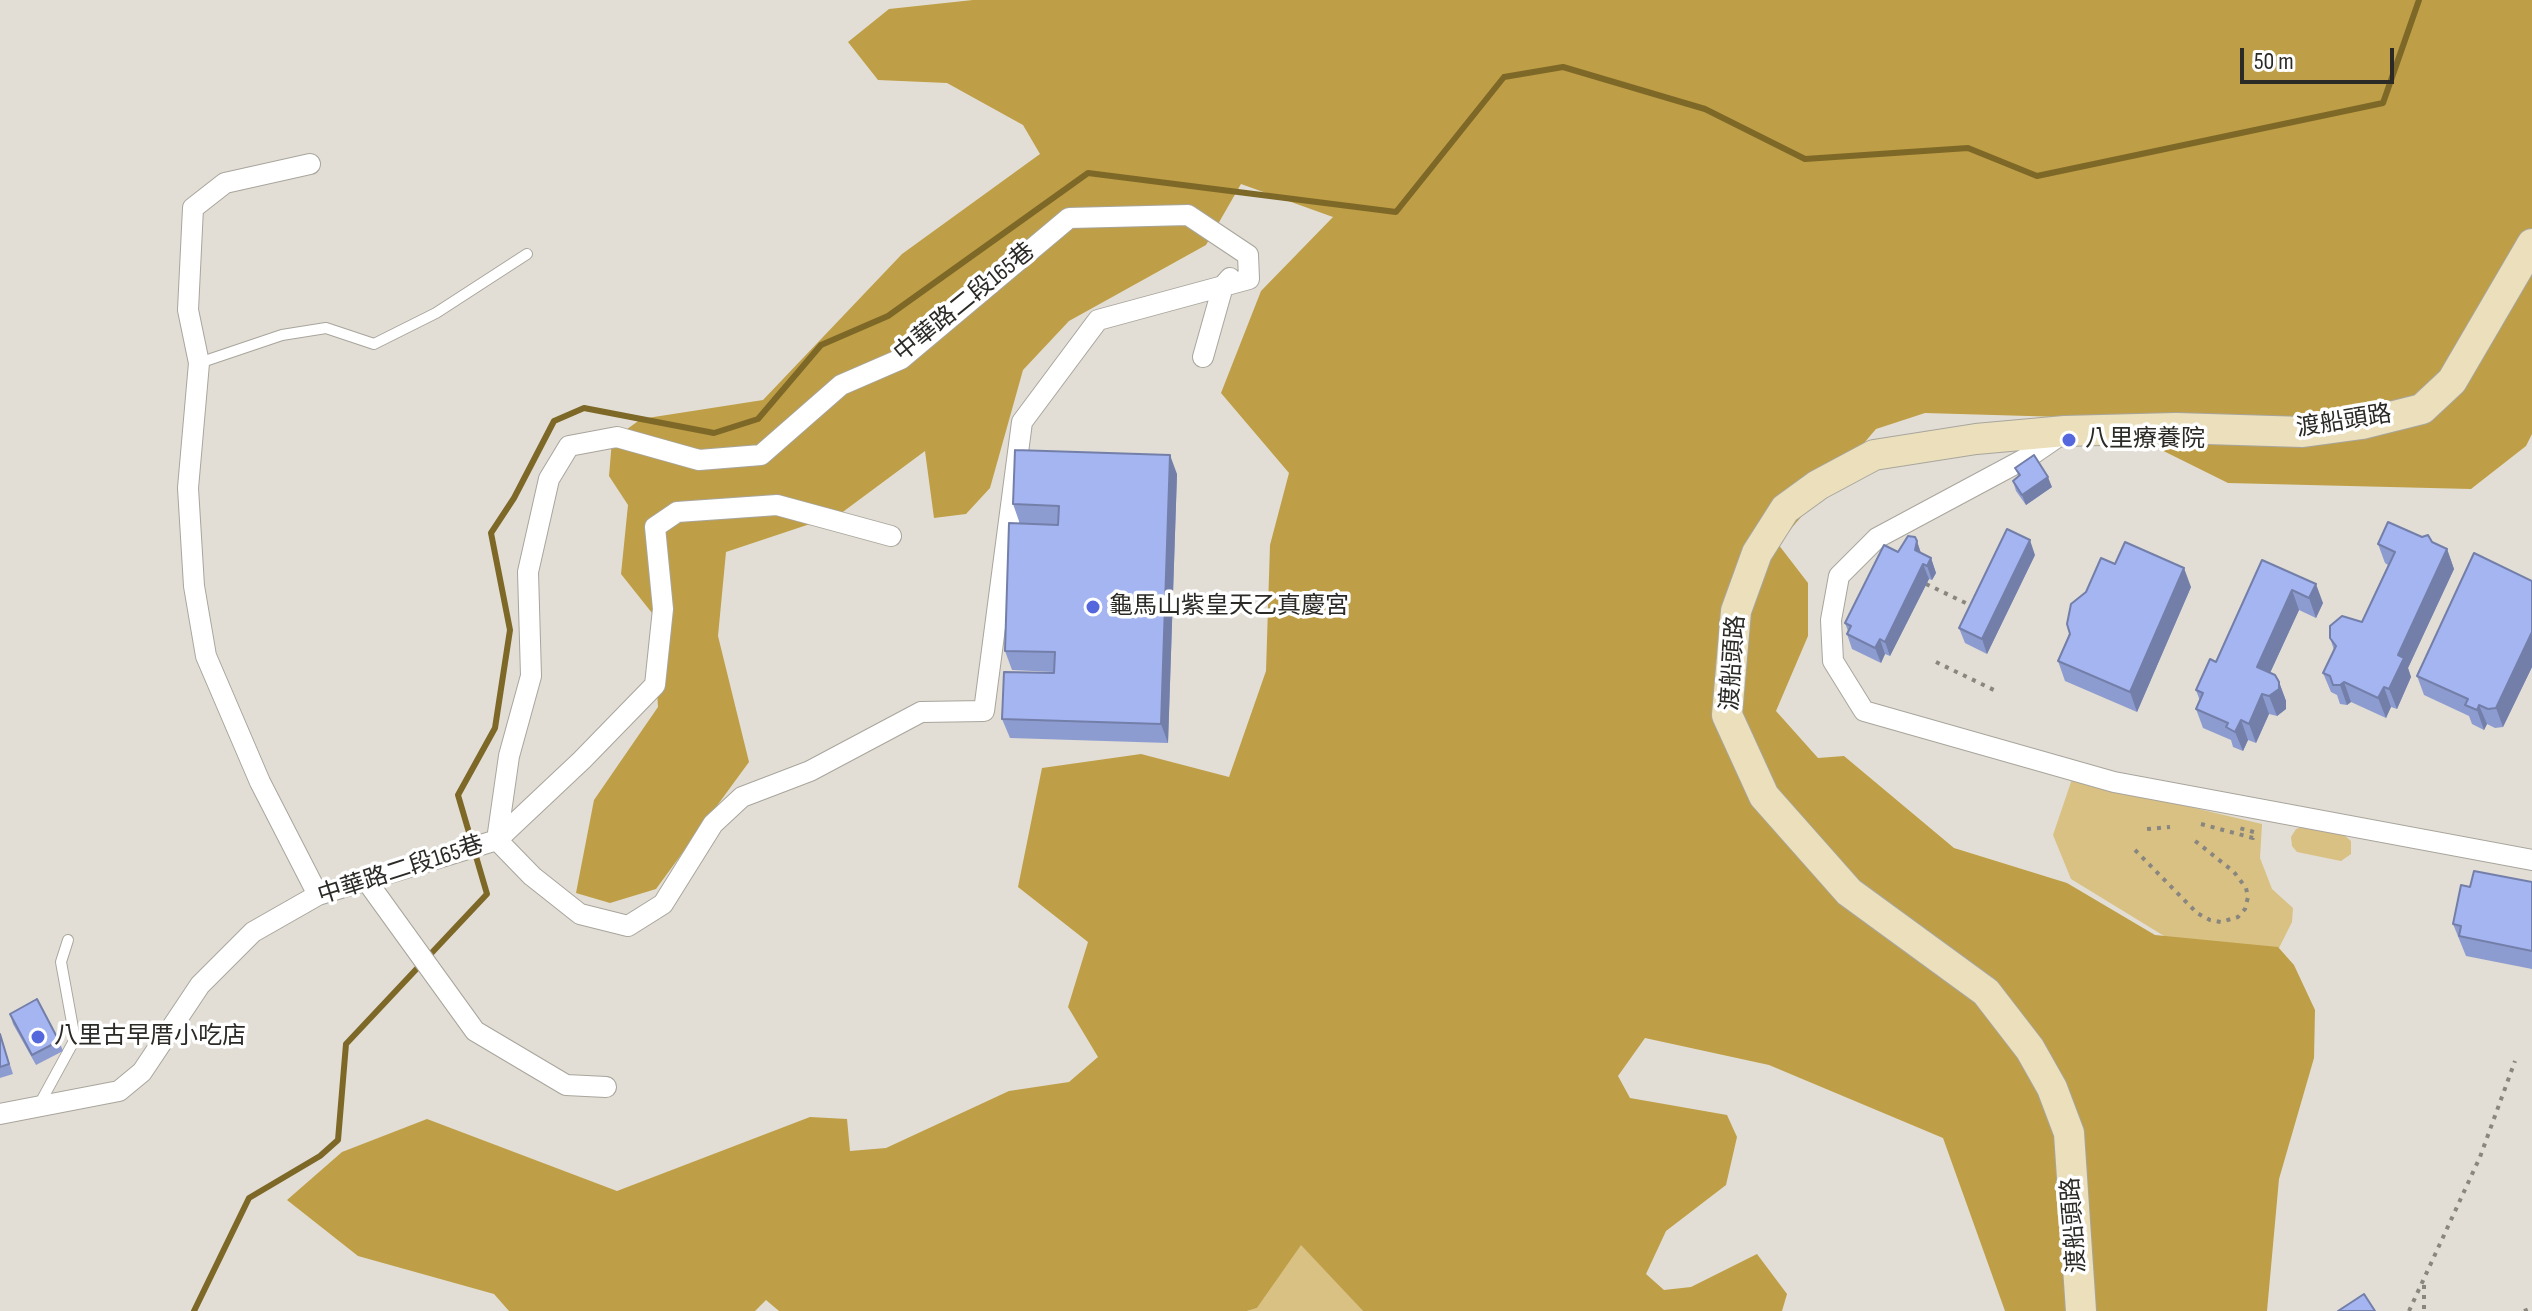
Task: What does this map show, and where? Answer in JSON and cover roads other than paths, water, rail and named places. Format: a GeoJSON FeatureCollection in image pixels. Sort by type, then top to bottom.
{"type":"FeatureCollection","features":[{"type":"Feature","properties":{"kind":"street"},"geometry":{"type":"LineString","coordinates":[[310,164],[225,183],[193,208],[188,310],[199,363],[188,488],[194,586],[206,656],[260,782],[318,895]]}},
{"type":"Feature","properties":{"kind":"street","name":"中華路二段165巷"},"geometry":{"type":"LineString","coordinates":[[1188,215],[1248,255],[1249,279],[1098,320],[1022,422],[984,711],[921,712],[810,771],[742,797],[713,824],[663,904],[628,926],[580,914],[492,842],[509,756],[531,676],[528,572],[549,479],[569,446],[617,437],[699,460],[761,455],[841,385],[901,359],[1069,218],[1188,215]]}},
{"type":"Feature","properties":{"kind":"street","name":"渡船頭路"},"geometry":{"type":"LineString","coordinates":[[2081,1311],[2069,1133],[2052,1088],[2030,1049],[1986,992],[1849,892],[1764,796],[1727,715],[1736,611],[1757,553],[1785,509],[1818,485],[1874,455],[1976,439],[2065,431],[2176,428],[2303,432],[2362,424],[2422,409],[2452,381],[2532,244]]}},
{"type":"Feature","properties":{"kind":"street"},"geometry":{"type":"LineString","coordinates":[[1203,357],[1223,286]]}},
{"type":"Feature","properties":{"kind":"street"},"geometry":{"type":"LineString","coordinates":[[2065,431],[2030,456],[1877,538],[1839,576],[1831,620],[1833,661],[1864,711],[2114,782],[2532,860]]}},
{"type":"Feature","properties":{"kind":"street"},"geometry":{"type":"LineString","coordinates":[[492,842],[582,760],[655,685],[663,609],[655,527],[677,512],[777,505],[891,536]]}},
{"type":"Feature","properties":{"kind":"street","name":"中華路二段165巷"},"geometry":{"type":"LineString","coordinates":[[0,1114],[119,1091],[142,1072],[200,985],[253,932],[318,895],[492,842]]}},
{"type":"Feature","properties":{"kind":"street"},"geometry":{"type":"LineString","coordinates":[[366,880],[475,1031],[566,1085],[606,1087]]}},
{"type":"Feature","properties":{"kind":"lane"},"geometry":{"type":"LineString","coordinates":[[199,363],[282,335],[326,328],[374,344],[436,313],[527,254]]}},
{"type":"Feature","properties":{"kind":"lane"},"geometry":{"type":"LineString","coordinates":[[38,1107],[75,1039],[61,962],[68,940]]}},
{"type":"Feature","properties":{"kind":"waterway"},"geometry":{"type":"LineString","coordinates":[[194,1311],[249,1198],[320,1156],[338,1140],[346,1044],[487,894],[458,795],[495,728],[510,630],[491,533],[514,498],[554,421],[584,408],[714,433],[758,419],[821,345],[888,316],[1088,173],[1396,212],[1504,77],[1563,67],[1705,109],[1805,159],[1968,148],[2037,176],[2383,103],[2419,0]]}},
{"type":"Feature","properties":{"kind":"place","name":"八里療養院"},"geometry":{"type":"Point","coordinates":[2069,440]}},
{"type":"Feature","properties":{"kind":"place","name":"龜馬山紫皇天乙真慶宮"},"geometry":{"type":"Point","coordinates":[1093,607]}},
{"type":"Feature","properties":{"kind":"place","name":"八里古早厝小吃店"},"geometry":{"type":"Point","coordinates":[38,1037]}}]}
